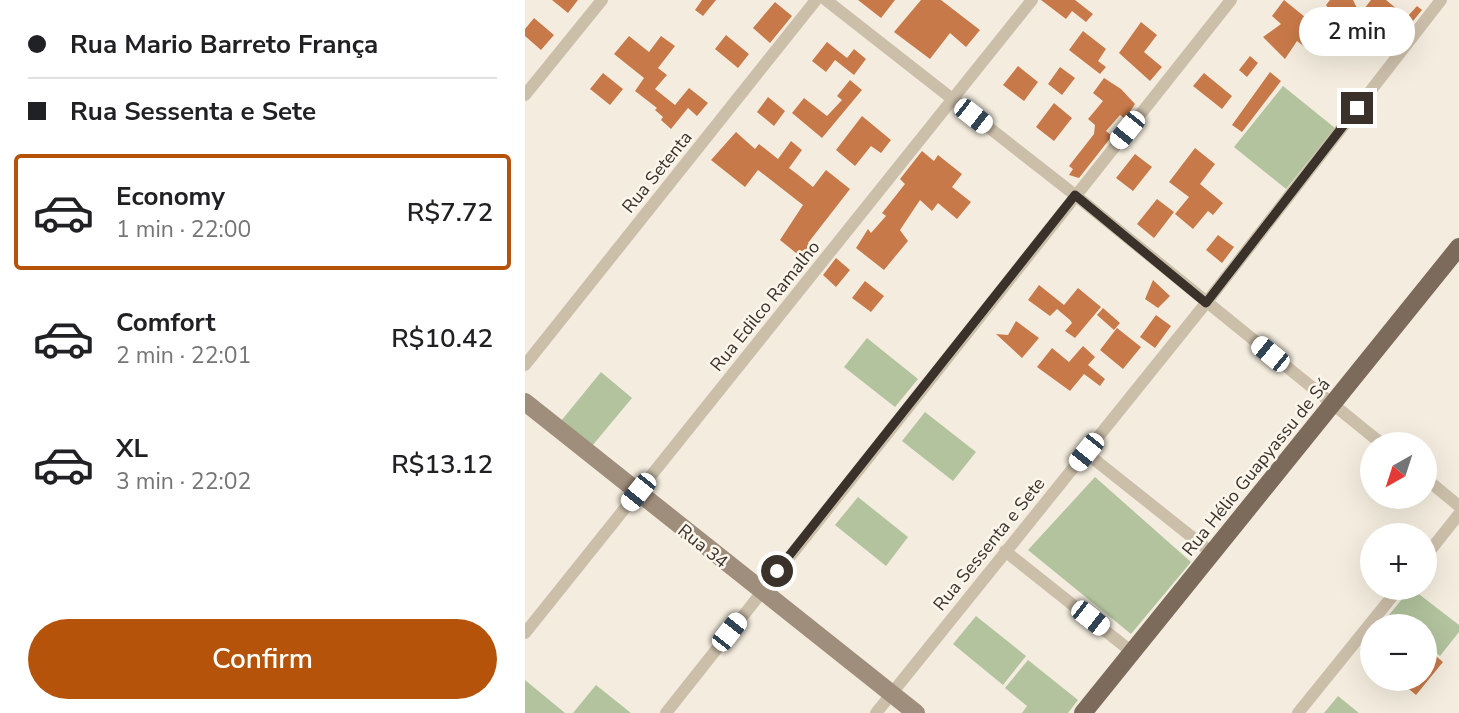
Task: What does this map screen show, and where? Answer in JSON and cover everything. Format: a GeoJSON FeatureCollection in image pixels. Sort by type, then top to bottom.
{"type":"FeatureCollection","features":[{"type":"Feature","properties":{"kind":"main road","name":"Rua Hélio Guapyassu de Sá"},"geometry":{"type":"LineString","coordinates":[[1083,713],[1459,247]]}},
{"type":"Feature","properties":{"kind":"street"},"geometry":{"type":"LineString","coordinates":[[525,95],[602,0]]}},
{"type":"Feature","properties":{"kind":"street","name":"Rua Setenta"},"geometry":{"type":"LineString","coordinates":[[525,365],[816,0]]}},
{"type":"Feature","properties":{"kind":"street"},"geometry":{"type":"LineString","coordinates":[[826,0],[1075,195],[1368,432]]}},
{"type":"Feature","properties":{"kind":"street","name":"Rua Edilco Ramalho"},"geometry":{"type":"LineString","coordinates":[[525,633],[1032,0]]}},
{"type":"Feature","properties":{"kind":"street"},"geometry":{"type":"LineString","coordinates":[[666,713],[1231,0]]}},
{"type":"Feature","properties":{"kind":"street","name":"Rua Sessenta e Sete"},"geometry":{"type":"LineString","coordinates":[[876,713],[1206,303],[1441,0]]}},
{"type":"Feature","properties":{"kind":"street","name":"Rua 34"},"geometry":{"type":"LineString","coordinates":[[525,402],[760,592],[916,713]]}},
{"type":"Feature","properties":{"kind":"street"},"geometry":{"type":"LineString","coordinates":[[1086,452],[1212,553]]}},
{"type":"Feature","properties":{"kind":"street"},"geometry":{"type":"LineString","coordinates":[[1437,488],[1459,506]]}},
{"type":"Feature","properties":{"kind":"street"},"geometry":{"type":"LineString","coordinates":[[1437,542],[1459,514]]}},
{"type":"Feature","properties":{"kind":"street"},"geometry":{"type":"LineString","coordinates":[[1005,551],[1132,652]]}},
{"type":"Feature","properties":{"kind":"street"},"geometry":{"type":"LineString","coordinates":[[1298,713],[1389,600]]}},
{"type":"Feature","properties":{"kind":"green space"},"geometry":{"type":"Polygon","coordinates":[[[1283,86],[1335,128],[1286,189],[1234,147],[1283,86]]]}},
{"type":"Feature","properties":{"kind":"green space"},"geometry":{"type":"Polygon","coordinates":[[[867,338],[918,379],[895,407],[844,367],[867,338]]]}},
{"type":"Feature","properties":{"kind":"green space"},"geometry":{"type":"Polygon","coordinates":[[[601,372],[632,398],[592,446],[561,421],[601,372]]]}},
{"type":"Feature","properties":{"kind":"green space"},"geometry":{"type":"Polygon","coordinates":[[[925,412],[976,452],[953,481],[902,441],[925,412]]]}},
{"type":"Feature","properties":{"kind":"green space"},"geometry":{"type":"Polygon","coordinates":[[[1095,477],[1191,562],[1131,634],[1028,550],[1095,477]]]}},
{"type":"Feature","properties":{"kind":"green space"},"geometry":{"type":"Polygon","coordinates":[[[858,497],[908,537],[886,566],[835,525],[858,497]]]}},
{"type":"Feature","properties":{"kind":"green space"},"geometry":{"type":"Polygon","coordinates":[[[1401,600],[1427,600],[1459,625],[1459,632],[1440,656],[1437,654],[1437,614],[1390,614],[1401,600]]]}},
{"type":"Feature","properties":{"kind":"green space"},"geometry":{"type":"Polygon","coordinates":[[[976,616],[1026,656],[1003,685],[953,644],[976,616]]]}},
{"type":"Feature","properties":{"kind":"green space"},"geometry":{"type":"Polygon","coordinates":[[[1028,660],[1078,700],[1068,713],[1022,713],[1027,706],[1005,688],[1028,660]]]}},
{"type":"Feature","properties":{"kind":"green space"},"geometry":{"type":"Polygon","coordinates":[[[525,680],[565,713],[525,713],[525,680]]]}},
{"type":"Feature","properties":{"kind":"green space"},"geometry":{"type":"Polygon","coordinates":[[[596,685],[631,713],[573,713],[596,685]]]}},
{"type":"Feature","properties":{"kind":"green space"},"geometry":{"type":"Polygon","coordinates":[[[1338,696],[1359,713],[1324,713],[1338,696]]]}},
{"type":"Feature","properties":{"kind":"building"},"geometry":{"type":"Polygon","coordinates":[[[552,0],[578,0],[568,13],[552,0]]]}},
{"type":"Feature","properties":{"kind":"building"},"geometry":{"type":"Polygon","coordinates":[[[702,0],[716,0],[703,16],[695,10],[702,0]]]}},
{"type":"Feature","properties":{"kind":"building"},"geometry":{"type":"Polygon","coordinates":[[[858,0],[895,0],[881,18],[858,0]]]}},
{"type":"Feature","properties":{"kind":"building"},"geometry":{"type":"Polygon","coordinates":[[[921,0],[941,0],[980,30],[966,47],[950,33],[930,59],[894,32],[921,0]]]}},
{"type":"Feature","properties":{"kind":"building"},"geometry":{"type":"Polygon","coordinates":[[[1041,0],[1075,0],[1093,14],[1086,22],[1072,11],[1066,19],[1041,0]]]}},
{"type":"Feature","properties":{"kind":"building"},"geometry":{"type":"Polygon","coordinates":[[[1284,0],[1321,30],[1306,48],[1297,41],[1285,59],[1263,37],[1281,24],[1272,16],[1284,0]]]}},
{"type":"Feature","properties":{"kind":"building"},"geometry":{"type":"Polygon","coordinates":[[[1330,0],[1353,0],[1360,14],[1371,0],[1386,0],[1407,17],[1381,50],[1331,12],[1326,5],[1330,0]]]}},
{"type":"Feature","properties":{"kind":"building"},"geometry":{"type":"Polygon","coordinates":[[[775,2],[792,16],[770,43],[753,28],[775,2]]]}},
{"type":"Feature","properties":{"kind":"building"},"geometry":{"type":"Polygon","coordinates":[[[1417,6],[1422,10],[1413,21],[1407,17],[1417,6]]]}},
{"type":"Feature","properties":{"kind":"building"},"geometry":{"type":"Polygon","coordinates":[[[534,18],[554,35],[541,50],[525,36],[525,29],[534,18]]]}},
{"type":"Feature","properties":{"kind":"building"},"geometry":{"type":"Polygon","coordinates":[[[1141,22],[1157,35],[1144,52],[1162,67],[1150,81],[1119,53],[1141,22]]]}},
{"type":"Feature","properties":{"kind":"building"},"geometry":{"type":"Polygon","coordinates":[[[1083,31],[1106,49],[1098,61],[1106,67],[1100,74],[1069,50],[1083,31]]]}},
{"type":"Feature","properties":{"kind":"building"},"geometry":{"type":"Polygon","coordinates":[[[726,35],[749,54],[738,68],[715,49],[726,35]]]}},
{"type":"Feature","properties":{"kind":"building"},"geometry":{"type":"Polygon","coordinates":[[[629,36],[649,52],[661,36],[675,46],[658,68],[667,75],[655,89],[675,105],[689,88],[708,103],[697,116],[688,108],[671,129],[661,120],[663,117],[655,110],[657,108],[635,91],[644,78],[614,54],[629,36]]]}},
{"type":"Feature","properties":{"kind":"building"},"geometry":{"type":"Polygon","coordinates":[[[827,42],[847,58],[854,49],[866,59],[854,75],[835,60],[826,72],[812,61],[827,42]]]}},
{"type":"Feature","properties":{"kind":"building"},"geometry":{"type":"Polygon","coordinates":[[[1250,56],[1258,63],[1247,77],[1239,70],[1250,56]]]}},
{"type":"Feature","properties":{"kind":"building"},"geometry":{"type":"Polygon","coordinates":[[[1018,66],[1038,82],[1024,101],[1003,85],[1018,66]]]}},
{"type":"Feature","properties":{"kind":"building"},"geometry":{"type":"Polygon","coordinates":[[[1060,67],[1075,78],[1062,95],[1048,84],[1060,67]]]}},
{"type":"Feature","properties":{"kind":"building"},"geometry":{"type":"Polygon","coordinates":[[[1270,72],[1281,81],[1242,132],[1232,125],[1270,72]]]}},
{"type":"Feature","properties":{"kind":"building"},"geometry":{"type":"Polygon","coordinates":[[[603,73],[623,89],[610,105],[590,89],[603,73]]]}},
{"type":"Feature","properties":{"kind":"building"},"geometry":{"type":"Polygon","coordinates":[[[1204,73],[1232,96],[1222,109],[1193,86],[1204,73]]]}},
{"type":"Feature","properties":{"kind":"building"},"geometry":{"type":"Polygon","coordinates":[[[1104,78],[1121,89],[1135,104],[1125,119],[1120,115],[1106,131],[1112,136],[1079,178],[1069,175],[1073,169],[1069,166],[1094,134],[1095,125],[1088,119],[1103,101],[1093,93],[1104,78]]]}},
{"type":"Feature","properties":{"kind":"building"},"geometry":{"type":"Polygon","coordinates":[[[850,80],[862,90],[822,138],[792,113],[804,98],[827,116],[842,100],[837,96],[850,80]]]}},
{"type":"Feature","properties":{"kind":"building"},"geometry":{"type":"Polygon","coordinates":[[[768,97],[785,111],[774,126],[757,112],[768,97]]]}},
{"type":"Feature","properties":{"kind":"building"},"geometry":{"type":"Polygon","coordinates":[[[1054,103],[1072,118],[1054,141],[1036,127],[1054,103]]]}},
{"type":"Feature","properties":{"kind":"building"},"geometry":{"type":"Polygon","coordinates":[[[862,116],[891,140],[881,153],[871,146],[855,166],[836,150],[862,116]]]}},
{"type":"Feature","properties":{"kind":"building"},"geometry":{"type":"Polygon","coordinates":[[[736,132],[755,149],[759,144],[778,159],[791,141],[802,150],[789,168],[813,187],[826,170],[850,189],[808,243],[811,246],[801,257],[780,240],[803,205],[758,170],[745,187],[711,160],[736,132]]]}},
{"type":"Feature","properties":{"kind":"building"},"geometry":{"type":"Polygon","coordinates":[[[1195,148],[1215,164],[1200,184],[1223,203],[1213,215],[1208,211],[1193,229],[1175,214],[1189,197],[1169,182],[1195,148]]]}},
{"type":"Feature","properties":{"kind":"building"},"geometry":{"type":"Polygon","coordinates":[[[922,151],[934,161],[938,155],[962,174],[952,187],[971,202],[957,219],[938,203],[932,211],[920,200],[900,230],[908,241],[884,270],[856,248],[868,229],[871,233],[886,216],[882,213],[905,184],[900,179],[922,151]]]}},
{"type":"Feature","properties":{"kind":"building"},"geometry":{"type":"Polygon","coordinates":[[[1135,154],[1152,167],[1133,191],[1116,178],[1135,154]]]}},
{"type":"Feature","properties":{"kind":"building"},"geometry":{"type":"Polygon","coordinates":[[[1157,199],[1174,212],[1154,238],[1137,224],[1157,199]]]}},
{"type":"Feature","properties":{"kind":"building"},"geometry":{"type":"Polygon","coordinates":[[[1218,235],[1234,247],[1222,263],[1206,250],[1218,235]]]}},
{"type":"Feature","properties":{"kind":"building"},"geometry":{"type":"Polygon","coordinates":[[[836,258],[850,270],[836,287],[823,275],[836,258]]]}},
{"type":"Feature","properties":{"kind":"building"},"geometry":{"type":"Polygon","coordinates":[[[1153,280],[1170,296],[1158,308],[1145,299],[1153,280]]]}},
{"type":"Feature","properties":{"kind":"building"},"geometry":{"type":"Polygon","coordinates":[[[865,281],[884,296],[871,312],[852,298],[865,281]]]}},
{"type":"Feature","properties":{"kind":"building"},"geometry":{"type":"Polygon","coordinates":[[[1039,285],[1064,305],[1078,288],[1101,307],[1075,338],[1065,331],[1072,323],[1057,309],[1050,316],[1028,300],[1039,285]]]}},
{"type":"Feature","properties":{"kind":"building"},"geometry":{"type":"Polygon","coordinates":[[[1103,308],[1120,323],[1114,330],[1097,315],[1103,308]]]}},
{"type":"Feature","properties":{"kind":"building"},"geometry":{"type":"Polygon","coordinates":[[[1156,315],[1171,326],[1155,348],[1140,337],[1156,315]]]}},
{"type":"Feature","properties":{"kind":"building"},"geometry":{"type":"Polygon","coordinates":[[[1016,321],[1039,338],[1022,358],[996,334],[1008,335],[1016,321]]]}},
{"type":"Feature","properties":{"kind":"building"},"geometry":{"type":"Polygon","coordinates":[[[1117,328],[1141,347],[1123,369],[1100,350],[1117,328]]]}},
{"type":"Feature","properties":{"kind":"building"},"geometry":{"type":"Polygon","coordinates":[[[1083,346],[1095,357],[1088,365],[1105,379],[1100,386],[1084,374],[1070,391],[1037,367],[1052,348],[1069,362],[1083,346]]]}},
{"type":"Feature","properties":{"kind":"building"},"geometry":{"type":"Polygon","coordinates":[[[1437,657],[1443,662],[1437,669],[1437,657]]]}},
{"type":"Feature","properties":{"kind":"route"},"geometry":{"type":"LineString","coordinates":[[777,571],[1075,195],[1206,303],[1357,108]]}}]}
